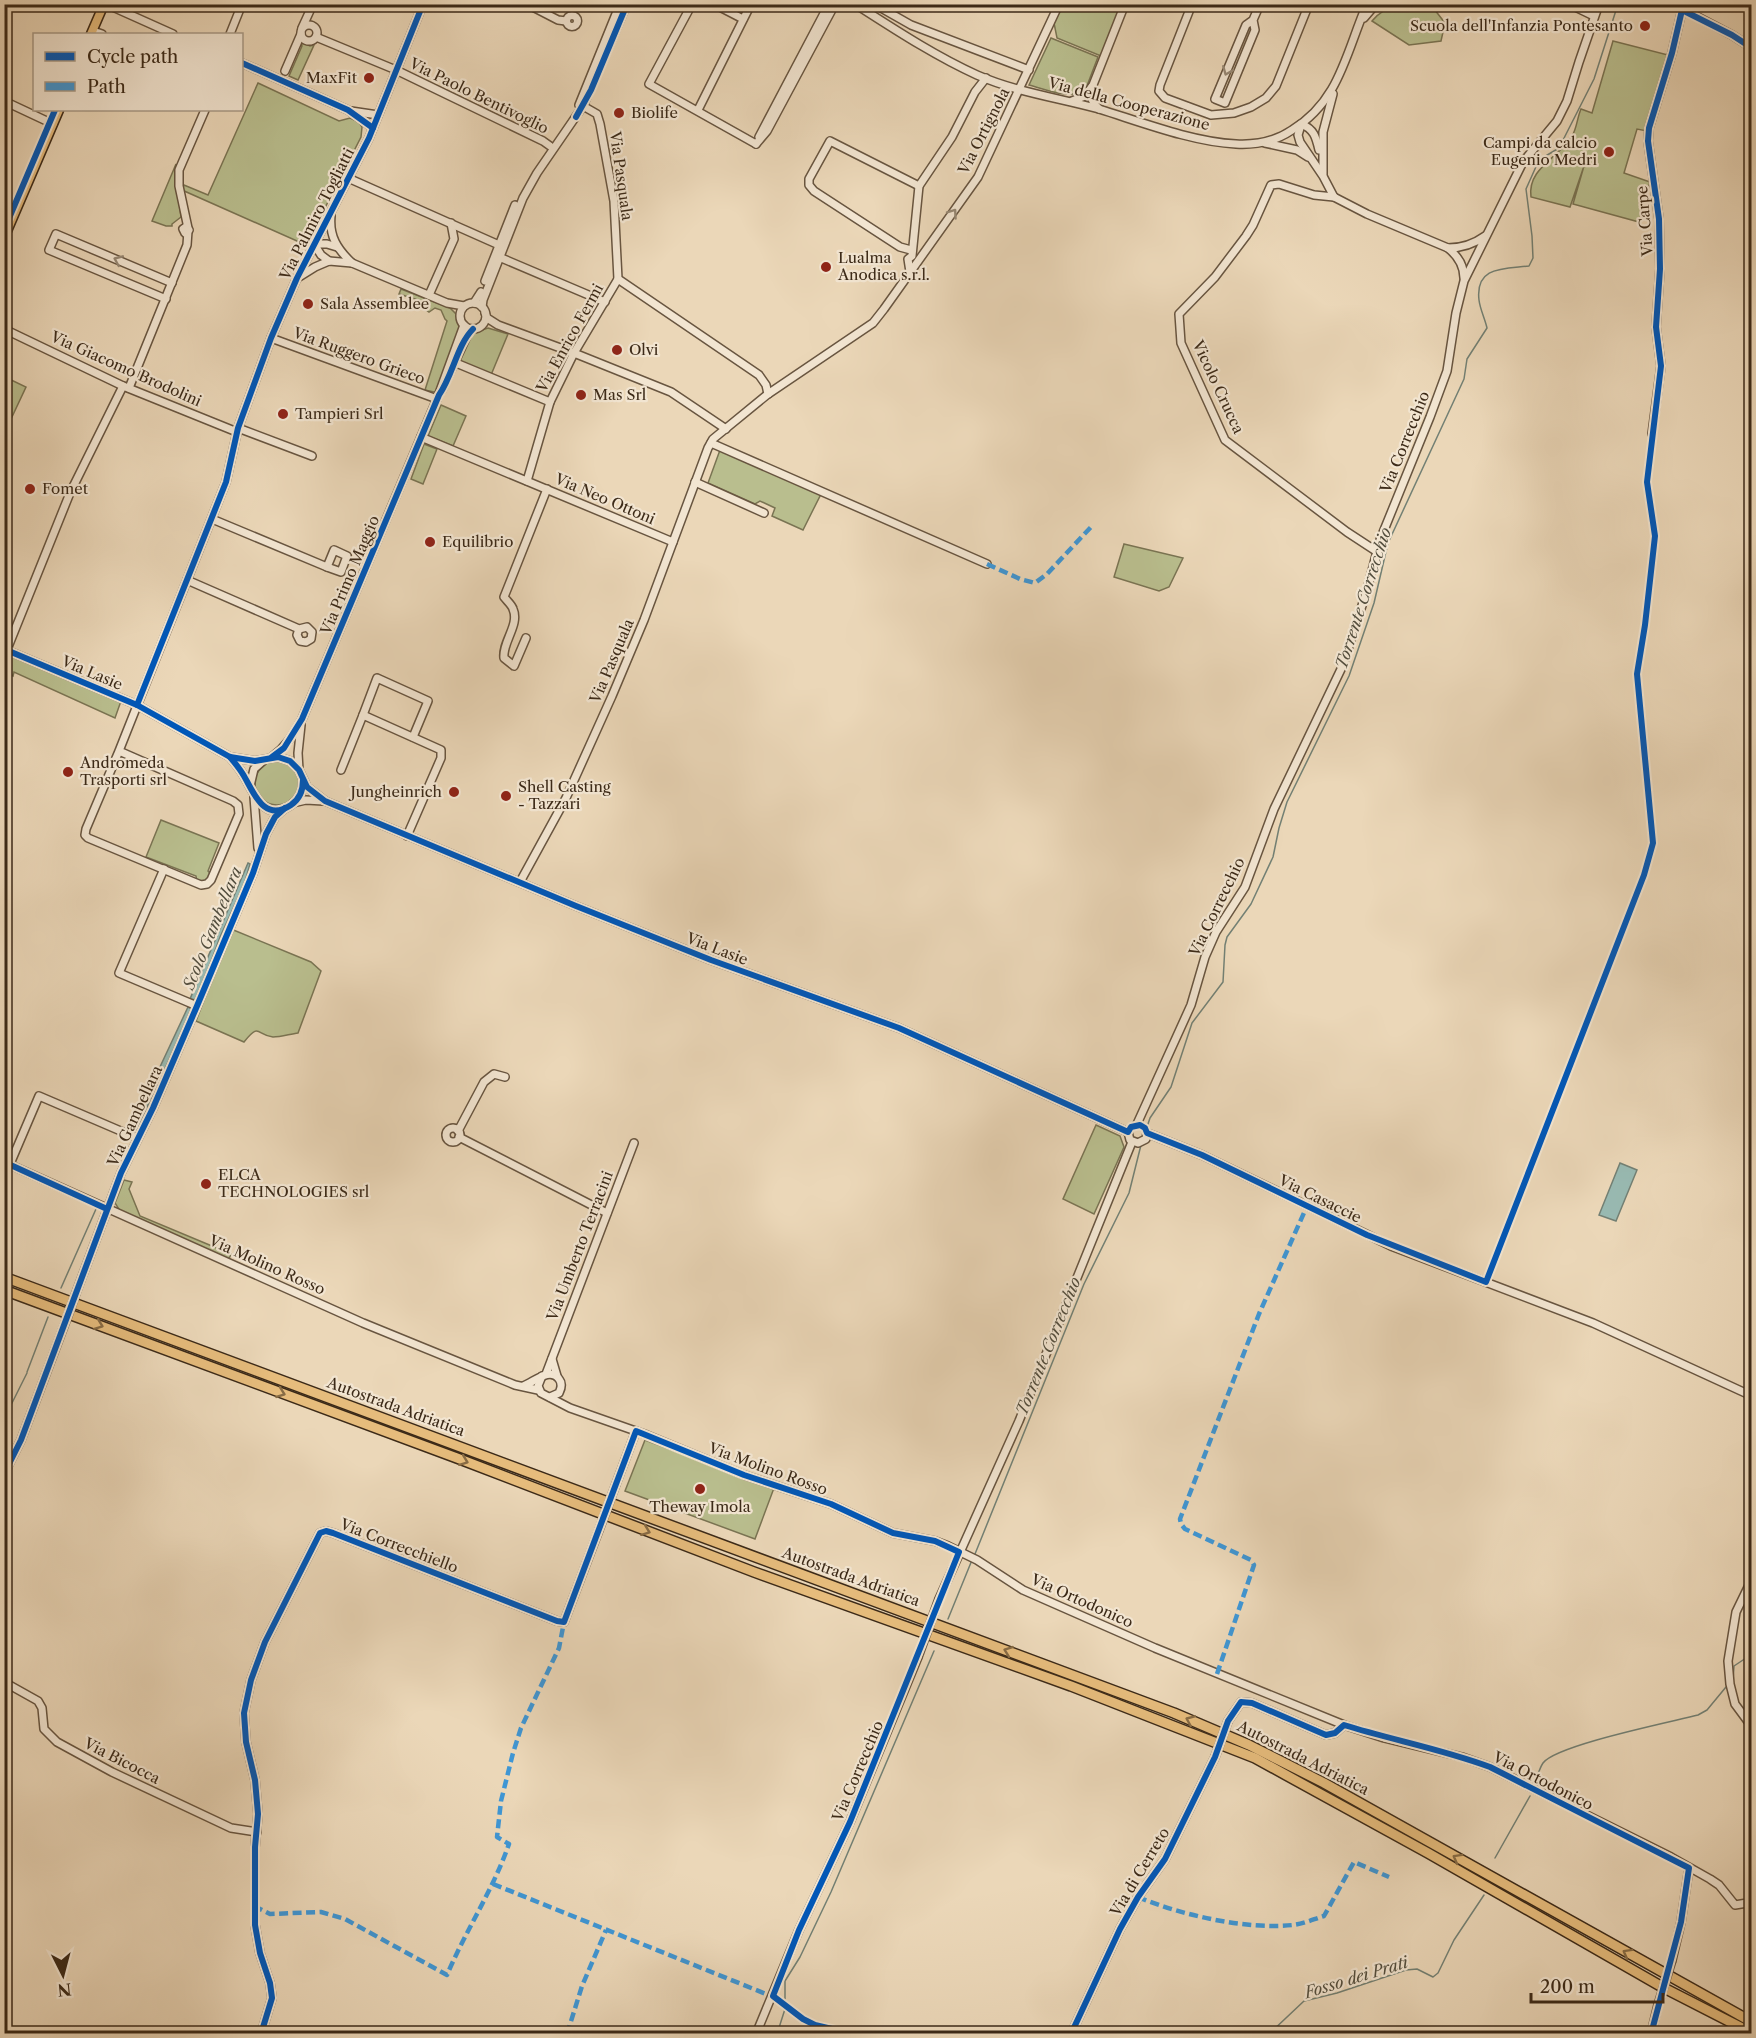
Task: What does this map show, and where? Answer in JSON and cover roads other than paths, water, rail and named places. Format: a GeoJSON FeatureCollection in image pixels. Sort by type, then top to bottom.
{"type":"FeatureCollection","features":[{"type":"Feature","properties":{"kind":"highway","name":"Autostrada Adriatica"},"geometry":{"type":"LineString","coordinates":[[4,1277],[1174,1713],[1249,1745],[1324,1783],[1752,2022]]}},
{"type":"Feature","properties":{"kind":"highway","name":"Autostrada Adriatica"},"geometry":{"type":"LineString","coordinates":[[4,1290],[447,1454],[754,1572],[1071,1686],[1255,1758],[1419,1848],[1664,1988],[1752,2033]]}},
{"type":"Feature","properties":{"kind":"main road"},"geometry":{"type":"LineString","coordinates":[[92,33],[105,4]]}},
{"type":"Feature","properties":{"kind":"main road"},"geometry":{"type":"LineString","coordinates":[[4,238],[59,111]]}},
{"type":"Feature","properties":{"kind":"street"},"geometry":{"type":"LineString","coordinates":[[105,4],[171,33]]}},
{"type":"Feature","properties":{"kind":"street"},"geometry":{"type":"LineString","coordinates":[[230,33],[243,4]]}},
{"type":"Feature","properties":{"kind":"street"},"geometry":{"type":"LineString","coordinates":[[285,71],[313,4]]}},
{"type":"Feature","properties":{"kind":"street","name":"Via Palmiro Togliatti"},"geometry":{"type":"LineString","coordinates":[[164,869],[85,835],[226,482],[237,430],[271,338],[297,278],[373,128],[423,4]]}},
{"type":"Feature","properties":{"kind":"street"},"geometry":{"type":"LineString","coordinates":[[527,4],[558,20],[566,21]]}},
{"type":"Feature","properties":{"kind":"street"},"geometry":{"type":"LineString","coordinates":[[297,278],[330,261],[352,263],[447,303],[464,306],[474,303],[479,298],[499,245],[531,173],[578,106],[620,4]]}},
{"type":"Feature","properties":{"kind":"street"},"geometry":{"type":"LineString","coordinates":[[482,324],[483,300],[534,178],[583,106],[627,4]]}},
{"type":"Feature","properties":{"kind":"street"},"geometry":{"type":"LineString","coordinates":[[692,4],[649,84],[756,144]]}},
{"type":"Feature","properties":{"kind":"street"},"geometry":{"type":"LineString","coordinates":[[714,4],[743,19]]}},
{"type":"Feature","properties":{"kind":"street"},"geometry":{"type":"LineString","coordinates":[[698,110],[751,4]]}},
{"type":"Feature","properties":{"kind":"street"},"geometry":{"type":"LineString","coordinates":[[756,144],[829,4]]}},
{"type":"Feature","properties":{"kind":"street"},"geometry":{"type":"LineString","coordinates":[[756,144],[767,131],[835,4]]}},
{"type":"Feature","properties":{"kind":"street","name":"Via della Cooperazione"},"geometry":{"type":"LineString","coordinates":[[855,4],[954,64],[982,77],[1020,90],[1085,105],[1214,141],[1238,145],[1260,143],[1280,137],[1302,124],[1323,105],[1336,83],[1367,4]]}},
{"type":"Feature","properties":{"kind":"street","name":"Via Ortignola"},"geometry":{"type":"LineString","coordinates":[[768,394],[873,322],[910,272],[913,259],[978,177],[1059,4]]}},
{"type":"Feature","properties":{"kind":"street"},"geometry":{"type":"LineString","coordinates":[[1085,105],[1125,4]]}},
{"type":"Feature","properties":{"kind":"street"},"geometry":{"type":"LineString","coordinates":[[1192,4],[1160,85],[1160,93],[1165,98],[1211,115],[1234,113],[1266,98],[1276,86],[1309,4]]}},
{"type":"Feature","properties":{"kind":"street"},"geometry":{"type":"LineString","coordinates":[[1253,20],[1255,30],[1225,103],[1215,99],[1245,25],[1253,20],[1260,4]]}},
{"type":"Feature","properties":{"kind":"street","name":"Via della Cooperazione"},"geometry":{"type":"LineString","coordinates":[[1356,29],[1376,4]]}},
{"type":"Feature","properties":{"kind":"street"},"geometry":{"type":"LineString","coordinates":[[1569,4],[1594,16]]}},
{"type":"Feature","properties":{"kind":"street","name":"Via Correcchio"},"geometry":{"type":"LineString","coordinates":[[1128,1132],[1131,1126],[1137,1124],[1191,1005],[1212,940],[1245,887],[1274,809],[1343,665],[1368,590],[1376,551],[1447,371],[1464,281],[1523,162],[1557,121],[1567,101],[1599,4]]}},
{"type":"Feature","properties":{"kind":"street"},"geometry":{"type":"LineString","coordinates":[[1673,4],[1752,48]]}},
{"type":"Feature","properties":{"kind":"street"},"geometry":{"type":"LineString","coordinates":[[874,5],[911,25],[1029,70]]}},
{"type":"Feature","properties":{"kind":"street","name":"Via Carpe"},"geometry":{"type":"LineString","coordinates":[[1652,434],[1661,366],[1656,327],[1660,270],[1659,219],[1648,141],[1649,128],[1683,10]]}},
{"type":"Feature","properties":{"kind":"street"},"geometry":{"type":"LineString","coordinates":[[307,24],[315,26],[318,32],[316,37],[309,41],[304,39],[301,31],[307,24]]}},
{"type":"Feature","properties":{"kind":"street","name":"Via Paolo Bentivoglio"},"geometry":{"type":"LineString","coordinates":[[316,37],[396,70],[550,146]]}},
{"type":"Feature","properties":{"kind":"street"},"geometry":{"type":"LineString","coordinates":[[243,63],[348,110],[373,128]]}},
{"type":"Feature","properties":{"kind":"street"},"geometry":{"type":"LineString","coordinates":[[913,259],[919,186],[956,132],[982,77]]}},
{"type":"Feature","properties":{"kind":"street"},"geometry":{"type":"LineString","coordinates":[[1323,176],[1323,132],[1336,83]]}},
{"type":"Feature","properties":{"kind":"street"},"geometry":{"type":"LineString","coordinates":[[1069,101],[1088,97]]}},
{"type":"Feature","properties":{"kind":"street"},"geometry":{"type":"LineString","coordinates":[[1088,97],[1099,109]]}},
{"type":"Feature","properties":{"kind":"street"},"geometry":{"type":"LineString","coordinates":[[4,101],[43,117],[53,124]]}},
{"type":"Feature","properties":{"kind":"street","name":"Via Pasquala"},"geometry":{"type":"LineString","coordinates":[[583,106],[597,114],[600,124],[614,201],[618,279]]}},
{"type":"Feature","properties":{"kind":"street"},"geometry":{"type":"LineString","coordinates":[[348,110],[378,115]]}},
{"type":"Feature","properties":{"kind":"street"},"geometry":{"type":"LineString","coordinates":[[6,652],[70,493],[126,387],[166,299],[188,242],[179,186],[179,170],[205,111]]}},
{"type":"Feature","properties":{"kind":"street"},"geometry":{"type":"LineString","coordinates":[[1322,164],[1314,133],[1310,127],[1302,124],[1298,135],[1334,197],[1367,214],[1457,252],[1469,261],[1474,260]]}},
{"type":"Feature","properties":{"kind":"street"},"geometry":{"type":"LineString","coordinates":[[913,259],[900,247],[814,191],[809,184],[809,179],[830,141],[919,186]]}},
{"type":"Feature","properties":{"kind":"street"},"geometry":{"type":"LineString","coordinates":[[1260,143],[1297,150],[1312,160]]}},
{"type":"Feature","properties":{"kind":"street"},"geometry":{"type":"LineString","coordinates":[[348,178],[499,245]]}},
{"type":"Feature","properties":{"kind":"street","name":"Vicolo Crucca"},"geometry":{"type":"LineString","coordinates":[[1334,197],[1314,195],[1279,184],[1271,185],[1246,236],[1215,277],[1182,309],[1178,321],[1185,354],[1225,440],[1347,532],[1376,551]]}},
{"type":"Feature","properties":{"kind":"street"},"geometry":{"type":"LineString","coordinates":[[331,211],[330,227],[337,247],[352,263]]}},
{"type":"Feature","properties":{"kind":"street"},"geometry":{"type":"LineString","coordinates":[[429,295],[454,239],[451,223]]}},
{"type":"Feature","properties":{"kind":"street"},"geometry":{"type":"LineString","coordinates":[[166,299],[50,250],[56,234],[172,283]]}},
{"type":"Feature","properties":{"kind":"street"},"geometry":{"type":"LineString","coordinates":[[1457,252],[1487,235]]}},
{"type":"Feature","properties":{"kind":"street"},"geometry":{"type":"LineString","coordinates":[[314,244],[337,247]]}},
{"type":"Feature","properties":{"kind":"street"},"geometry":{"type":"LineString","coordinates":[[314,244],[321,255],[330,261]]}},
{"type":"Feature","properties":{"kind":"street"},"geometry":{"type":"LineString","coordinates":[[1457,252],[1463,268],[1464,281]]}},
{"type":"Feature","properties":{"kind":"street"},"geometry":{"type":"LineString","coordinates":[[500,257],[605,302]]}},
{"type":"Feature","properties":{"kind":"street"},"geometry":{"type":"LineString","coordinates":[[618,279],[759,375],[766,385],[768,394]]}},
{"type":"Feature","properties":{"kind":"street","name":"Via Enrico Fermi"},"geometry":{"type":"LineString","coordinates":[[526,481],[550,402],[574,353],[618,279]]}},
{"type":"Feature","properties":{"kind":"street"},"geometry":{"type":"LineString","coordinates":[[447,303],[460,316],[464,325],[473,329],[482,324],[498,325]]}},
{"type":"Feature","properties":{"kind":"street"},"geometry":{"type":"LineString","coordinates":[[474,303],[498,325],[671,392],[726,429]]}},
{"type":"Feature","properties":{"kind":"street"},"geometry":{"type":"LineString","coordinates":[[460,316],[464,306]]}},
{"type":"Feature","properties":{"kind":"street","name":"Via Primo Maggio"},"geometry":{"type":"LineString","coordinates":[[438,397],[464,325]]}},
{"type":"Feature","properties":{"kind":"street","name":"Via Giacomo Brodolini"},"geometry":{"type":"LineString","coordinates":[[4,329],[126,387],[312,456]]}},
{"type":"Feature","properties":{"kind":"street","name":"Via Primo Maggio"},"geometry":{"type":"LineString","coordinates":[[272,757],[284,748],[302,719],[438,397],[468,334],[473,329]]}},
{"type":"Feature","properties":{"kind":"street","name":"Via Ruggero Grieco"},"geometry":{"type":"LineString","coordinates":[[271,338],[438,397]]}},
{"type":"Feature","properties":{"kind":"street"},"geometry":{"type":"LineString","coordinates":[[456,363],[550,402]]}},
{"type":"Feature","properties":{"kind":"street","name":"Via Pasquala"},"geometry":{"type":"LineString","coordinates":[[520,882],[566,798],[644,620],[711,443],[768,394]]}},
{"type":"Feature","properties":{"kind":"street","name":"Via Neo Ottoni"},"geometry":{"type":"LineString","coordinates":[[421,437],[673,542]]}},
{"type":"Feature","properties":{"kind":"street"},"geometry":{"type":"LineString","coordinates":[[711,443],[987,564]]}},
{"type":"Feature","properties":{"kind":"street"},"geometry":{"type":"LineString","coordinates":[[695,482],[764,513]]}},
{"type":"Feature","properties":{"kind":"street"},"geometry":{"type":"LineString","coordinates":[[526,638],[514,666],[507,662],[503,654],[514,622],[514,611],[504,597],[547,489]]}},
{"type":"Feature","properties":{"kind":"street"},"geometry":{"type":"LineString","coordinates":[[212,519],[327,567]]}},
{"type":"Feature","properties":{"kind":"street"},"geometry":{"type":"LineString","coordinates":[[187,580],[299,629]]}},
{"type":"Feature","properties":{"kind":"street","name":"Via Lasie"},"geometry":{"type":"LineString","coordinates":[[6,652],[137,705],[230,758],[239,767],[254,797]]}},
{"type":"Feature","properties":{"kind":"street"},"geometry":{"type":"LineString","coordinates":[[341,770],[377,678],[428,701],[413,737]]}},
{"type":"Feature","properties":{"kind":"street"},"geometry":{"type":"LineString","coordinates":[[363,715],[439,748],[442,753],[407,836]]}},
{"type":"Feature","properties":{"kind":"street","name":"Via Primo Maggio"},"geometry":{"type":"LineString","coordinates":[[299,770],[298,743],[302,719]]}},
{"type":"Feature","properties":{"kind":"street"},"geometry":{"type":"LineString","coordinates":[[119,751],[238,805],[239,814],[211,880],[207,884],[201,885],[164,869],[119,973],[197,1006]]}},
{"type":"Feature","properties":{"kind":"street"},"geometry":{"type":"LineString","coordinates":[[272,757],[284,758],[299,770]]}},
{"type":"Feature","properties":{"kind":"street","name":"Via Lasie"},"geometry":{"type":"LineString","coordinates":[[230,758],[263,761],[272,757]]}},
{"type":"Feature","properties":{"kind":"street"},"geometry":{"type":"LineString","coordinates":[[250,788],[254,769],[263,761]]}},
{"type":"Feature","properties":{"kind":"street","name":"Via Lasie"},"geometry":{"type":"LineString","coordinates":[[299,770],[303,780],[314,794],[325,801],[711,960],[898,1028],[1128,1132]]}},
{"type":"Feature","properties":{"kind":"street"},"geometry":{"type":"LineString","coordinates":[[293,803],[300,795],[303,780]]}},
{"type":"Feature","properties":{"kind":"street"},"geometry":{"type":"LineString","coordinates":[[254,797],[267,808],[285,808]]}},
{"type":"Feature","properties":{"kind":"street","name":"Via Gambellara"},"geometry":{"type":"LineString","coordinates":[[254,797],[258,854]]}},
{"type":"Feature","properties":{"kind":"street","name":"Via Lasie"},"geometry":{"type":"LineString","coordinates":[[285,808],[293,803],[306,800],[325,801]]}},
{"type":"Feature","properties":{"kind":"street","name":"Via Gambellara"},"geometry":{"type":"LineString","coordinates":[[4,1474],[21,1440],[107,1209],[197,1006],[253,873],[270,824],[285,808]]}},
{"type":"Feature","properties":{"kind":"street"},"geometry":{"type":"LineString","coordinates":[[505,1077],[494,1074],[484,1082],[458,1134],[607,1213]]}},
{"type":"Feature","properties":{"kind":"street","name":"Via Gambellara"},"geometry":{"type":"LineString","coordinates":[[7,1163],[39,1096],[138,1138]]}},
{"type":"Feature","properties":{"kind":"street"},"geometry":{"type":"LineString","coordinates":[[1128,1132],[1132,1142],[1141,1143],[1146,1139],[1145,1128],[1137,1124]]}},
{"type":"Feature","properties":{"kind":"street","name":"Via Casaccie"},"geometry":{"type":"LineString","coordinates":[[1147,1133],[1202,1155],[1375,1239],[1593,1323],[1752,1396]]}},
{"type":"Feature","properties":{"kind":"street","name":"Via Correcchio"},"geometry":{"type":"LineString","coordinates":[[756,2034],[798,1930],[846,1831],[959,1552],[1019,1421],[1132,1142]]}},
{"type":"Feature","properties":{"kind":"street","name":"Via Umberto Terracini"},"geometry":{"type":"LineString","coordinates":[[544,1375],[634,1143]]}},
{"type":"Feature","properties":{"kind":"street","name":"Via Molino Rosso"},"geometry":{"type":"LineString","coordinates":[[7,1163],[363,1323],[520,1387],[538,1390]]}},
{"type":"Feature","properties":{"kind":"street"},"geometry":{"type":"LineString","coordinates":[[552,1359],[561,1382],[563,1404]]}},
{"type":"Feature","properties":{"kind":"street"},"geometry":{"type":"LineString","coordinates":[[544,1375],[538,1382],[538,1390],[548,1397],[555,1396],[561,1390]]}},
{"type":"Feature","properties":{"kind":"street"},"geometry":{"type":"LineString","coordinates":[[520,1387],[544,1375],[557,1376]]}},
{"type":"Feature","properties":{"kind":"street","name":"Via Molino Rosso"},"geometry":{"type":"LineString","coordinates":[[548,1397],[744,1475],[831,1504],[893,1533],[935,1541],[959,1552]]}},
{"type":"Feature","properties":{"kind":"street","name":"Via Correcchiello"},"geometry":{"type":"LineString","coordinates":[[261,2034],[272,1998],[255,1925],[258,1814],[255,1779],[246,1742],[244,1713],[251,1680],[280,1609],[320,1533],[326,1531],[333,1533],[564,1622],[636,1431]]}},
{"type":"Feature","properties":{"kind":"street","name":"Via Ortodonico"},"geometry":{"type":"LineString","coordinates":[[959,1552],[977,1560],[1023,1590],[1155,1648],[1344,1725],[1384,1738],[1462,1756],[1490,1767],[1689,1868],[1719,1885],[1735,1905],[1742,1906],[1752,1897]]}},
{"type":"Feature","properties":{"kind":"street"},"geometry":{"type":"LineString","coordinates":[[1752,1579],[1736,1612],[1728,1661],[1735,1704],[1752,1726]]}},
{"type":"Feature","properties":{"kind":"street","name":"Via Bicocca"},"geometry":{"type":"LineString","coordinates":[[4,1682],[38,1701],[42,1708],[44,1729],[57,1742],[112,1772],[231,1828],[257,1832]]}},
{"type":"Feature","properties":{"kind":"street","name":"Via di Cerreto"},"geometry":{"type":"LineString","coordinates":[[1071,2034],[1120,1929],[1138,1897],[1165,1860],[1215,1757],[1228,1721],[1242,1702],[1252,1703],[1326,1735],[1335,1733],[1344,1725]]}},
{"type":"Feature","properties":{"kind":"street"},"geometry":{"type":"LineString","coordinates":[[1652,2034],[1672,1960],[1689,1868]]}},
{"type":"Feature","properties":{"kind":"water"},"geometry":{"type":"Polygon","coordinates":[[[248,863],[250,864],[244,885],[220,937],[197,1000],[190,999],[248,863]]]}},
{"type":"Feature","properties":{"kind":"water"},"geometry":{"type":"Polygon","coordinates":[[[188,1007],[192,1009],[191,1013],[135,1133],[130,1131],[188,1007]]]}},
{"type":"Feature","properties":{"kind":"water"},"geometry":{"type":"Polygon","coordinates":[[[1620,1163],[1637,1170],[1616,1221],[1599,1215],[1620,1163]]]}},
{"type":"Feature","properties":{"kind":"waterway","name":"Torrente Correcchio"},"geometry":{"type":"LineString","coordinates":[[1147,1127],[1150,1118],[1171,1087],[1192,1023],[1223,982],[1227,937],[1251,904],[1273,857],[1287,802],[1349,676],[1374,603],[1388,543],[1464,379],[1467,359],[1487,328],[1479,300],[1482,281],[1493,271],[1529,266],[1533,258],[1526,189],[1539,160],[1559,148],[1594,79],[1618,4]]}},
{"type":"Feature","properties":{"kind":"waterway","name":"Torrente Correcchio"},"geometry":{"type":"LineString","coordinates":[[975,1554],[1084,1284],[1129,1193],[1141,1145]]}},
{"type":"Feature","properties":{"kind":"waterway","name":"Scolo Gambellara"},"geometry":{"type":"LineString","coordinates":[[61,1288],[96,1209]]}},
{"type":"Feature","properties":{"kind":"waterway","name":"Scolo Gambellara"},"geometry":{"type":"LineString","coordinates":[[27,1372],[48,1317]]}},
{"type":"Feature","properties":{"kind":"waterway","name":"Scolo Gambellara"},"geometry":{"type":"LineString","coordinates":[[4,1419],[27,1373]]}},
{"type":"Feature","properties":{"kind":"waterway","name":"Torrente Correcchio"},"geometry":{"type":"LineString","coordinates":[[948,1619],[972,1560]]}},
{"type":"Feature","properties":{"kind":"waterway","name":"Torrente Correcchio"},"geometry":{"type":"LineString","coordinates":[[785,1999],[785,1981],[800,1957],[831,1892],[934,1651]]}},
{"type":"Feature","properties":{"kind":"waterway","name":"Fosso dei Prati"},"geometry":{"type":"LineString","coordinates":[[1733,1680],[1734,1666],[1752,1654]]}},
{"type":"Feature","properties":{"kind":"waterway","name":"Fosso dei Prati"},"geometry":{"type":"LineString","coordinates":[[1534,1785],[1543,1763],[1552,1756],[1591,1742],[1698,1715],[1707,1710],[1726,1687]]}},
{"type":"Feature","properties":{"kind":"waterway","name":"Fosso dei Prati"},"geometry":{"type":"LineString","coordinates":[[1495,1858],[1530,1796]]}},
{"type":"Feature","properties":{"kind":"waterway","name":"Fosso dei Prati"},"geometry":{"type":"LineString","coordinates":[[1269,2034],[1304,2001],[1337,1993],[1406,1970],[1417,1969],[1433,1977],[1438,1973],[1454,1940],[1484,1895]]}},
{"type":"Feature","properties":{"kind":"waterway","name":"Torrente Correcchio"},"geometry":{"type":"LineString","coordinates":[[777,2034],[785,2009]]}},
{"type":"Feature","properties":{"kind":"place","name":"Scuola dell'Infanzia Pontesanto"},"geometry":{"type":"Point","coordinates":[1645,26]}},
{"type":"Feature","properties":{"kind":"place","name":"MaxFit"},"geometry":{"type":"Point","coordinates":[369,78]}},
{"type":"Feature","properties":{"kind":"place","name":"Biolife"},"geometry":{"type":"Point","coordinates":[619,113]}},
{"type":"Feature","properties":{"kind":"place","name":"Campi da calcio Eugenio Medri"},"geometry":{"type":"Point","coordinates":[1609,152]}},
{"type":"Feature","properties":{"kind":"place","name":"Lualma Anodica s.r.l."},"geometry":{"type":"Point","coordinates":[826,267]}},
{"type":"Feature","properties":{"kind":"place","name":"Sala Assemblee"},"geometry":{"type":"Point","coordinates":[308,304]}},
{"type":"Feature","properties":{"kind":"place","name":"Olvi"},"geometry":{"type":"Point","coordinates":[617,350]}},
{"type":"Feature","properties":{"kind":"place","name":"Mas Srl"},"geometry":{"type":"Point","coordinates":[581,395]}},
{"type":"Feature","properties":{"kind":"place","name":"Tampieri Srl"},"geometry":{"type":"Point","coordinates":[283,414]}},
{"type":"Feature","properties":{"kind":"place","name":"Fomet"},"geometry":{"type":"Point","coordinates":[30,489]}},
{"type":"Feature","properties":{"kind":"place","name":"Equilibrio"},"geometry":{"type":"Point","coordinates":[430,542]}},
{"type":"Feature","properties":{"kind":"place","name":"Andromeda Trasporti srl"},"geometry":{"type":"Point","coordinates":[68,772]}},
{"type":"Feature","properties":{"kind":"place","name":"Jungheinrich"},"geometry":{"type":"Point","coordinates":[454,792]}},
{"type":"Feature","properties":{"kind":"place","name":"Shell Casting - Tazzari"},"geometry":{"type":"Point","coordinates":[506,796]}},
{"type":"Feature","properties":{"kind":"place","name":"ELCA TECHNOLOGIES srl"},"geometry":{"type":"Point","coordinates":[206,1184]}},
{"type":"Feature","properties":{"kind":"place","name":"Theway Imola"},"geometry":{"type":"Point","coordinates":[700,1489]}}]}
